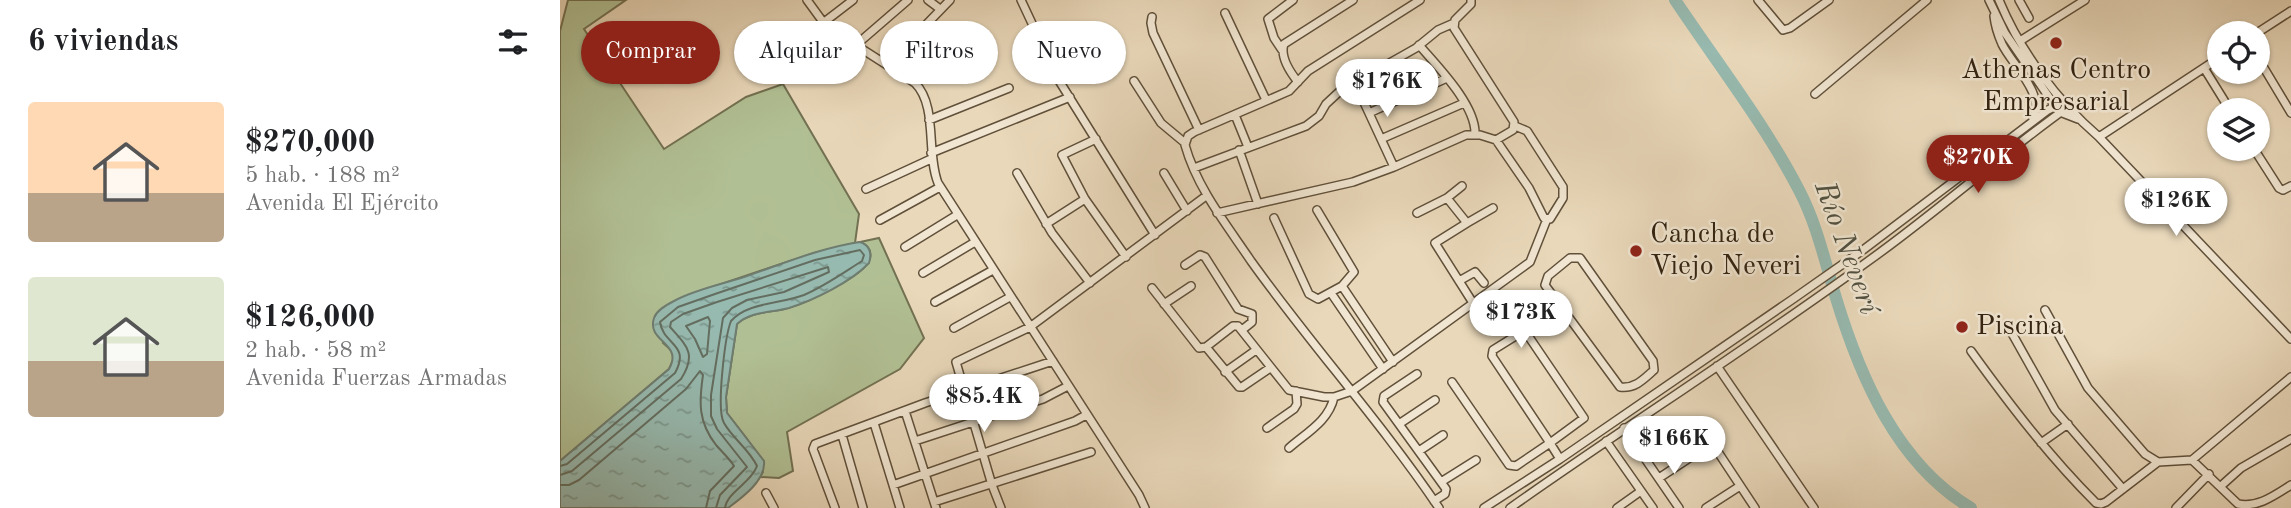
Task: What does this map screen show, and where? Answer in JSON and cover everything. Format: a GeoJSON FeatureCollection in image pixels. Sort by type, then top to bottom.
{"type":"FeatureCollection","features":[{"type":"Feature","properties":{"kind":"street"},"geometry":{"type":"LineString","coordinates":[[807,0],[822,21]]}},
{"type":"Feature","properties":{"kind":"street"},"geometry":{"type":"LineString","coordinates":[[826,21],[853,0]]}},
{"type":"Feature","properties":{"kind":"street"},"geometry":{"type":"LineString","coordinates":[[866,36],[908,0]]}},
{"type":"Feature","properties":{"kind":"street"},"geometry":{"type":"LineString","coordinates":[[928,0],[940,9]]}},
{"type":"Feature","properties":{"kind":"street"},"geometry":{"type":"LineString","coordinates":[[929,21],[950,0]]}},
{"type":"Feature","properties":{"kind":"street"},"geometry":{"type":"LineString","coordinates":[[1021,0],[1058,79],[1155,235]]}},
{"type":"Feature","properties":{"kind":"street"},"geometry":{"type":"LineString","coordinates":[[1293,0],[1268,19],[1274,38],[1298,82]]}},
{"type":"Feature","properties":{"kind":"street"},"geometry":{"type":"LineString","coordinates":[[1282,50],[1286,43],[1353,0]]}},
{"type":"Feature","properties":{"kind":"street"},"geometry":{"type":"LineString","coordinates":[[1185,144],[1188,136],[1199,130],[1284,93],[1314,67],[1420,0]]}},
{"type":"Feature","properties":{"kind":"street"},"geometry":{"type":"LineString","coordinates":[[1194,168],[1306,126],[1319,116],[1335,95],[1419,45],[1438,30],[1454,23],[1471,4],[1471,0]]}},
{"type":"Feature","properties":{"kind":"street"},"geometry":{"type":"LineString","coordinates":[[1758,0],[1783,30],[1790,28],[1826,1]]}},
{"type":"Feature","properties":{"kind":"street"},"geometry":{"type":"LineString","coordinates":[[1815,94],[1927,0]]}},
{"type":"Feature","properties":{"kind":"street"},"geometry":{"type":"LineString","coordinates":[[1999,0],[2020,41],[2078,119],[2099,137],[2291,339]]}},
{"type":"Feature","properties":{"kind":"street"},"geometry":{"type":"LineString","coordinates":[[2019,0],[2029,18]]}},
{"type":"Feature","properties":{"kind":"street"},"geometry":{"type":"LineString","coordinates":[[2020,41],[2085,0]]}},
{"type":"Feature","properties":{"kind":"street"},"geometry":{"type":"LineString","coordinates":[[1990,2],[2019,56],[2058,109],[2078,119]]}},
{"type":"Feature","properties":{"kind":"street"},"geometry":{"type":"LineString","coordinates":[[1990,2],[2002,44],[2033,94],[2036,114],[2031,123]]}},
{"type":"Feature","properties":{"kind":"street"},"geometry":{"type":"LineString","coordinates":[[1225,13],[1266,100]]}},
{"type":"Feature","properties":{"kind":"street"},"geometry":{"type":"LineString","coordinates":[[2270,25],[2288,13],[2291,25]]}},
{"type":"Feature","properties":{"kind":"street"},"geometry":{"type":"LineString","coordinates":[[1152,17],[1153,33],[1199,130]]}},
{"type":"Feature","properties":{"kind":"street"},"geometry":{"type":"LineString","coordinates":[[1152,288],[1196,346],[1206,347],[1233,326],[1238,326],[1283,385],[1296,391],[1334,397],[1352,391],[1530,262],[1547,219],[1555,213],[1564,196],[1564,190],[1527,131],[1515,126],[1458,35],[1454,23]]}},
{"type":"Feature","properties":{"kind":"street"},"geometry":{"type":"LineString","coordinates":[[1419,45],[1464,103],[1474,122],[1475,134]]}},
{"type":"Feature","properties":{"kind":"street"},"geometry":{"type":"LineString","coordinates":[[2099,137],[2207,66]]}},
{"type":"Feature","properties":{"kind":"street"},"geometry":{"type":"LineString","coordinates":[[2204,68],[2223,98]]}},
{"type":"Feature","properties":{"kind":"street"},"geometry":{"type":"LineString","coordinates":[[1369,113],[1447,78]]}},
{"type":"Feature","properties":{"kind":"street"},"geometry":{"type":"LineString","coordinates":[[2270,78],[2291,113]]}},
{"type":"Feature","properties":{"kind":"street"},"geometry":{"type":"LineString","coordinates":[[1134,81],[1161,123],[1185,144],[1206,196],[1271,289],[1437,504],[1447,492],[1383,399],[1417,374]]}},
{"type":"Feature","properties":{"kind":"street"},"geometry":{"type":"LineString","coordinates":[[1355,83],[1394,167]]}},
{"type":"Feature","properties":{"kind":"street"},"geometry":{"type":"LineString","coordinates":[[916,84],[926,100],[931,156],[940,187],[1145,508]]}},
{"type":"Feature","properties":{"kind":"street"},"geometry":{"type":"LineString","coordinates":[[929,120],[1009,88]]}},
{"type":"Feature","properties":{"kind":"street"},"geometry":{"type":"LineString","coordinates":[[866,189],[931,156],[1070,97]]}},
{"type":"Feature","properties":{"kind":"street"},"geometry":{"type":"LineString","coordinates":[[1381,139],[1464,103]]}},
{"type":"Feature","properties":{"kind":"street"},"geometry":{"type":"LineString","coordinates":[[1484,508],[1793,299],[1863,250],[2031,123],[2066,104]]}},
{"type":"Feature","properties":{"kind":"street"},"geometry":{"type":"LineString","coordinates":[[1510,508],[1624,428],[1800,311],[1941,207],[2058,109]]}},
{"type":"Feature","properties":{"kind":"street"},"geometry":{"type":"LineString","coordinates":[[1235,114],[1248,146]]}},
{"type":"Feature","properties":{"kind":"street"},"geometry":{"type":"LineString","coordinates":[[1496,140],[1515,126]]}},
{"type":"Feature","properties":{"kind":"street"},"geometry":{"type":"LineString","coordinates":[[1217,213],[1353,182],[1394,167],[1462,136],[1475,134],[1496,140],[1529,188],[1541,214],[1547,219]]}},
{"type":"Feature","properties":{"kind":"street"},"geometry":{"type":"LineString","coordinates":[[1096,139],[1062,155],[1085,199],[1126,257]]}},
{"type":"Feature","properties":{"kind":"street"},"geometry":{"type":"LineString","coordinates":[[1239,150],[1258,204]]}},
{"type":"Feature","properties":{"kind":"street"},"geometry":{"type":"LineString","coordinates":[[2262,161],[2279,188],[2283,190],[2291,186]]}},
{"type":"Feature","properties":{"kind":"street"},"geometry":{"type":"LineString","coordinates":[[1017,173],[1046,225],[1090,283]]}},
{"type":"Feature","properties":{"kind":"street"},"geometry":{"type":"LineString","coordinates":[[1164,173],[1186,211]]}},
{"type":"Feature","properties":{"kind":"street"},"geometry":{"type":"LineString","coordinates":[[1417,213],[1447,198],[1462,186]]}},
{"type":"Feature","properties":{"kind":"street"},"geometry":{"type":"LineString","coordinates":[[880,220],[940,187]]}},
{"type":"Feature","properties":{"kind":"street"},"geometry":{"type":"LineString","coordinates":[[1001,508],[956,366],[958,360],[1030,327],[1206,196]]}},
{"type":"Feature","properties":{"kind":"street"},"geometry":{"type":"LineString","coordinates":[[1933,197],[1941,207]]}},
{"type":"Feature","properties":{"kind":"street"},"geometry":{"type":"LineString","coordinates":[[1447,198],[1467,223]]}},
{"type":"Feature","properties":{"kind":"street"},"geometry":{"type":"LineString","coordinates":[[1046,225],[1085,199]]}},
{"type":"Feature","properties":{"kind":"street"},"geometry":{"type":"LineString","coordinates":[[1473,303],[1435,243],[1493,208]]}},
{"type":"Feature","properties":{"kind":"street"},"geometry":{"type":"LineString","coordinates":[[1274,218],[1309,294],[1318,299],[1342,286],[1354,272],[1317,210]]}},
{"type":"Feature","properties":{"kind":"street"},"geometry":{"type":"LineString","coordinates":[[905,247],[957,215]]}},
{"type":"Feature","properties":{"kind":"street"},"geometry":{"type":"LineString","coordinates":[[923,274],[975,242]]}},
{"type":"Feature","properties":{"kind":"street"},"geometry":{"type":"LineString","coordinates":[[1185,265],[1200,255],[1205,257],[1238,309],[1252,314],[1252,322],[1242,330]]}},
{"type":"Feature","properties":{"kind":"street"},"geometry":{"type":"LineString","coordinates":[[1570,258],[1580,258],[1653,361],[1654,370],[1642,382],[1620,387],[1545,285],[1548,276],[1570,258]]}},
{"type":"Feature","properties":{"kind":"street"},"geometry":{"type":"LineString","coordinates":[[934,302],[993,270]]}},
{"type":"Feature","properties":{"kind":"street"},"geometry":{"type":"LineString","coordinates":[[1459,281],[1475,272],[1484,283]]}},
{"type":"Feature","properties":{"kind":"street"},"geometry":{"type":"LineString","coordinates":[[1164,304],[1191,286]]}},
{"type":"Feature","properties":{"kind":"street"},"geometry":{"type":"LineString","coordinates":[[1342,286],[1393,362]]}},
{"type":"Feature","properties":{"kind":"street"},"geometry":{"type":"LineString","coordinates":[[1331,293],[1382,369]]}},
{"type":"Feature","properties":{"kind":"street"},"geometry":{"type":"LineString","coordinates":[[954,328],[1010,297]]}},
{"type":"Feature","properties":{"kind":"street"},"geometry":{"type":"LineString","coordinates":[[2045,310],[2088,388],[2146,454],[2158,462]]}},
{"type":"Feature","properties":{"kind":"street"},"geometry":{"type":"LineString","coordinates":[[2009,327],[2055,410],[2123,489]]}},
{"type":"Feature","properties":{"kind":"street"},"geometry":{"type":"LineString","coordinates":[[1451,382],[1509,465],[1516,466],[1550,443],[1582,421],[1583,415],[1527,334],[1522,332],[1493,350],[1492,356],[1550,443],[1560,458]]}},
{"type":"Feature","properties":{"kind":"street"},"geometry":{"type":"LineString","coordinates":[[1206,347],[1236,385],[1242,387],[1270,368]]}},
{"type":"Feature","properties":{"kind":"street"},"geometry":{"type":"LineString","coordinates":[[1225,372],[1256,350]]}},
{"type":"Feature","properties":{"kind":"street"},"geometry":{"type":"LineString","coordinates":[[1971,351],[2025,425],[2060,467],[2095,503],[2101,504],[2158,462],[2192,460],[2291,377]]}},
{"type":"Feature","properties":{"kind":"street"},"geometry":{"type":"LineString","coordinates":[[835,508],[813,447],[816,443],[1053,361]]}},
{"type":"Feature","properties":{"kind":"street"},"geometry":{"type":"LineString","coordinates":[[1717,366],[1814,508]]}},
{"type":"Feature","properties":{"kind":"street"},"geometry":{"type":"LineString","coordinates":[[1642,382],[1653,395]]}},
{"type":"Feature","properties":{"kind":"street"},"geometry":{"type":"LineString","coordinates":[[915,441],[1043,399],[1068,386]]}},
{"type":"Feature","properties":{"kind":"street"},"geometry":{"type":"LineString","coordinates":[[1267,428],[1294,409],[1297,404],[1296,391]]}},
{"type":"Feature","properties":{"kind":"street"},"geometry":{"type":"LineString","coordinates":[[1289,448],[1326,417],[1332,409],[1334,397]]}},
{"type":"Feature","properties":{"kind":"street"},"geometry":{"type":"LineString","coordinates":[[1399,424],[1435,400]]}},
{"type":"Feature","properties":{"kind":"street"},"geometry":{"type":"LineString","coordinates":[[905,411],[935,505],[1091,452]]}},
{"type":"Feature","properties":{"kind":"street"},"geometry":{"type":"LineString","coordinates":[[893,485],[1076,421],[1086,415]]}},
{"type":"Feature","properties":{"kind":"street"},"geometry":{"type":"LineString","coordinates":[[874,423],[900,508]]}},
{"type":"Feature","properties":{"kind":"street"},"geometry":{"type":"LineString","coordinates":[[2041,443],[2068,424]]}},
{"type":"Feature","properties":{"kind":"street"},"geometry":{"type":"LineString","coordinates":[[1624,428],[1679,508]]}},
{"type":"Feature","properties":{"kind":"street"},"geometry":{"type":"LineString","coordinates":[[842,435],[863,508]]}},
{"type":"Feature","properties":{"kind":"street"},"geometry":{"type":"LineString","coordinates":[[1419,451],[1443,435]]}},
{"type":"Feature","properties":{"kind":"street"},"geometry":{"type":"LineString","coordinates":[[2221,486],[2241,468],[2291,439]]}},
{"type":"Feature","properties":{"kind":"street"},"geometry":{"type":"LineString","coordinates":[[1606,441],[1653,508]]}},
{"type":"Feature","properties":{"kind":"street"},"geometry":{"type":"LineString","coordinates":[[1659,478],[1712,443],[1755,508]]}},
{"type":"Feature","properties":{"kind":"street"},"geometry":{"type":"LineString","coordinates":[[1441,482],[1476,460]]}},
{"type":"Feature","properties":{"kind":"street"},"geometry":{"type":"LineString","coordinates":[[2192,460],[2238,504],[2265,505],[2291,485]]}},
{"type":"Feature","properties":{"kind":"street"},"geometry":{"type":"LineString","coordinates":[[2176,508],[2209,474]]}},
{"type":"Feature","properties":{"kind":"street"},"geometry":{"type":"LineString","coordinates":[[1706,508],[1740,486]]}},
{"type":"Feature","properties":{"kind":"street"},"geometry":{"type":"LineString","coordinates":[[1617,508],[1641,491]]}},
{"type":"Feature","properties":{"kind":"street"},"geometry":{"type":"LineString","coordinates":[[766,494],[774,508]]}},
{"type":"Feature","properties":{"kind":"green space"},"geometry":{"type":"Polygon","coordinates":[[[568,0],[626,0],[596,21],[581,21],[581,84],[621,84],[664,149],[746,97],[783,84],[859,214],[855,243],[814,253],[712,287],[663,343],[671,350],[674,358],[669,369],[560,461],[560,31],[568,0]]]}},
{"type":"Feature","properties":{"kind":"green space"},"geometry":{"type":"Polygon","coordinates":[[[879,238],[924,338],[900,369],[787,432],[793,471],[779,478],[760,477],[763,472],[747,439],[727,413],[726,397],[737,324],[755,315],[796,305],[847,281],[866,266],[870,259],[869,249],[860,242],[879,238]]]}},
{"type":"Feature","properties":{"kind":"water"},"geometry":{"type":"Polygon","coordinates":[[[860,242],[868,248],[870,260],[852,277],[810,300],[789,308],[755,315],[737,324],[726,397],[727,413],[764,461],[761,475],[747,493],[728,508],[560,508],[560,461],[669,369],[672,353],[653,326],[655,315],[660,310],[698,291],[815,253],[860,242]]]}},
{"type":"Feature","properties":{"kind":"waterway","name":"Río Neverí"},"geometry":{"type":"LineString","coordinates":[[1675,0],[1756,118],[1800,192],[1816,231],[1857,358],[1885,416],[1922,468],[1945,490],[1971,508]]}},
{"type":"Feature","properties":{"kind":"place","name":"Athenas Centro Empresarial"},"geometry":{"type":"Point","coordinates":[2056,43]}},
{"type":"Feature","properties":{"kind":"place","name":"Cancha de Viejo Neveri"},"geometry":{"type":"Point","coordinates":[1636,251]}},
{"type":"Feature","properties":{"kind":"place","name":"Piscina"},"geometry":{"type":"Point","coordinates":[1962,327]}}]}
